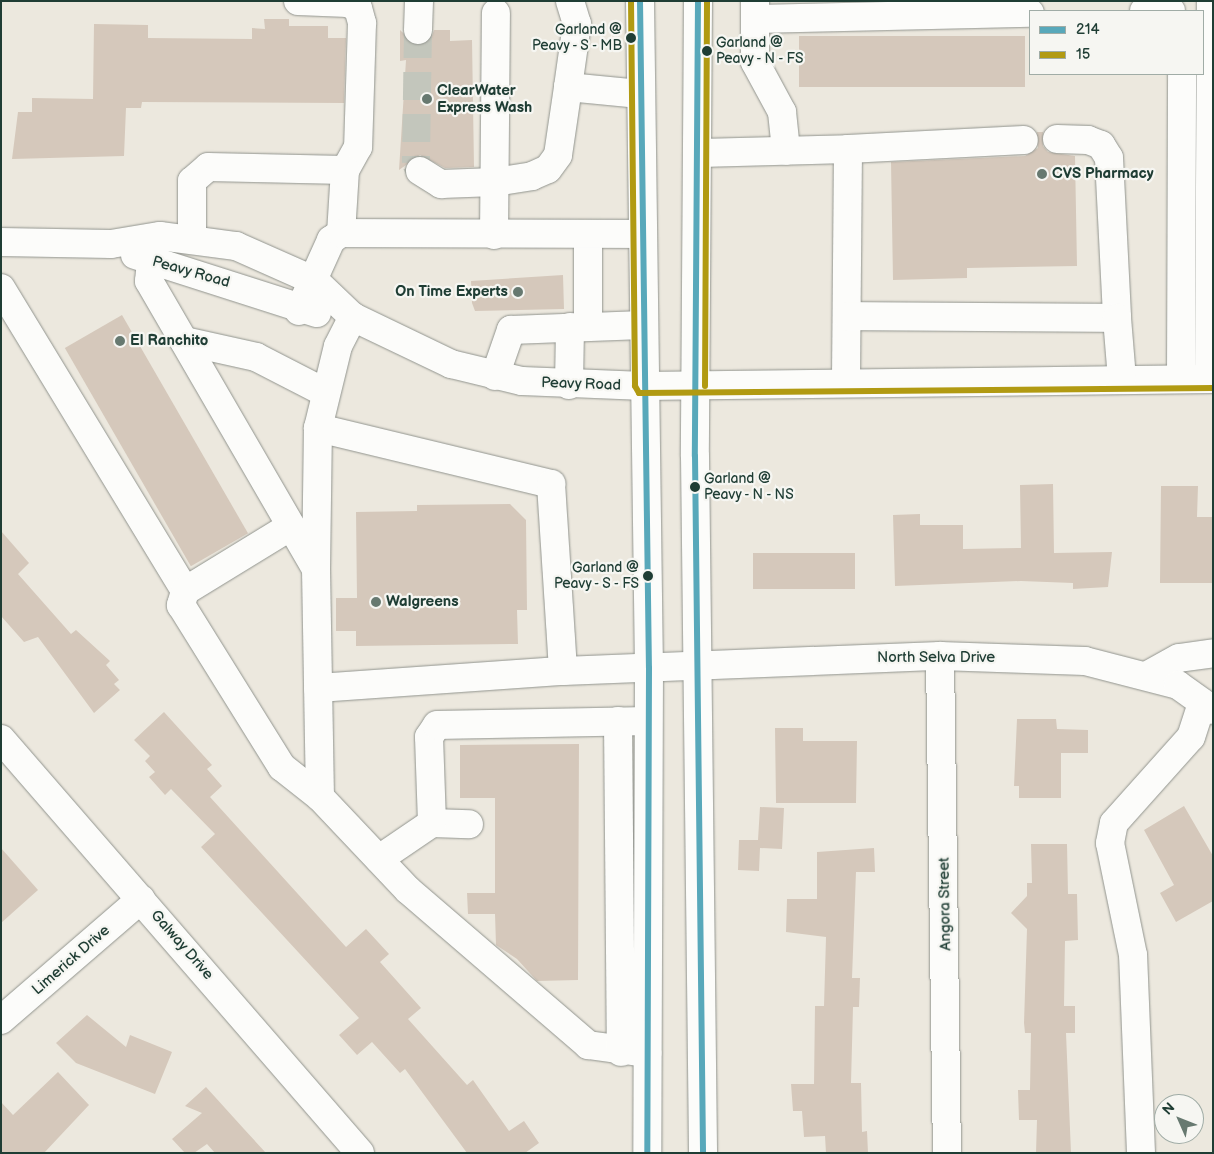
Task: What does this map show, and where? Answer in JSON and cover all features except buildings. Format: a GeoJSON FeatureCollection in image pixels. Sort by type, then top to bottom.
{"type":"FeatureCollection","features":[{"type":"Feature","properties":{"kind":"street"},"geometry":{"type":"LineString","coordinates":[[298,1],[348,3],[358,8],[362,23],[358,147],[345,170],[341,233]]}},
{"type":"Feature","properties":{"kind":"street"},"geometry":{"type":"LineString","coordinates":[[418,30],[419,1]]}},
{"type":"Feature","properties":{"kind":"street"},"geometry":{"type":"LineString","coordinates":[[420,170],[441,184],[495,182],[548,169],[558,155],[568,87],[576,24],[570,1]]}},
{"type":"Feature","properties":{"kind":"street"},"geometry":{"type":"LineString","coordinates":[[634,1053],[647,942],[648,867],[649,668],[641,234],[640,1]]}},
{"type":"Feature","properties":{"kind":"street"},"geometry":{"type":"LineString","coordinates":[[698,1],[700,153],[696,386],[703,1153]]}},
{"type":"Feature","properties":{"kind":"street"},"geometry":{"type":"LineString","coordinates":[[1211,1],[1211,378]]}},
{"type":"Feature","properties":{"kind":"street"},"geometry":{"type":"LineString","coordinates":[[786,151],[782,112],[755,62],[755,10],[1029,14]]}},
{"type":"Feature","properties":{"kind":"street"},"geometry":{"type":"LineString","coordinates":[[494,235],[496,13]]}},
{"type":"Feature","properties":{"kind":"street"},"geometry":{"type":"LineString","coordinates":[[1181,378],[1182,75]]}},
{"type":"Feature","properties":{"kind":"street"},"geometry":{"type":"LineString","coordinates":[[568,87],[640,94]]}},
{"type":"Feature","properties":{"kind":"street"},"geometry":{"type":"LineString","coordinates":[[1057,139],[1088,140],[1101,145],[1109,158],[1116,318],[1122,379]]}},
{"type":"Feature","properties":{"kind":"street"},"geometry":{"type":"LineString","coordinates":[[700,153],[848,149],[1024,140]]}},
{"type":"Feature","properties":{"kind":"street"},"geometry":{"type":"LineString","coordinates":[[846,383],[848,149]]}},
{"type":"Feature","properties":{"kind":"street"},"geometry":{"type":"LineString","coordinates":[[192,237],[192,181],[208,167],[345,170]]}},
{"type":"Feature","properties":{"kind":"street"},"geometry":{"type":"LineString","coordinates":[[300,311],[315,281],[331,240],[341,233],[641,234]]}},
{"type":"Feature","properties":{"kind":"street"},"geometry":{"type":"LineString","coordinates":[[569,385],[579,327],[588,234]]}},
{"type":"Feature","properties":{"kind":"street","name":"Peavy Road"},"geometry":{"type":"LineString","coordinates":[[1,242],[111,244],[160,236],[192,237],[236,246],[315,281],[353,317],[451,364],[495,376],[569,385],[696,386],[1211,378]]}},
{"type":"Feature","properties":{"kind":"street","name":"Peavy Road"},"geometry":{"type":"LineString","coordinates":[[111,244],[151,262],[226,280],[300,311],[353,317]]}},
{"type":"Feature","properties":{"kind":"street"},"geometry":{"type":"LineString","coordinates":[[151,262],[149,281],[316,569]]}},
{"type":"Feature","properties":{"kind":"street"},"geometry":{"type":"LineString","coordinates":[[1,288],[185,591]]}},
{"type":"Feature","properties":{"kind":"street"},"geometry":{"type":"LineString","coordinates":[[847,316],[1116,318]]}},
{"type":"Feature","properties":{"kind":"street"},"geometry":{"type":"LineString","coordinates":[[320,797],[316,569],[318,428],[324,392],[338,346],[353,317]]}},
{"type":"Feature","properties":{"kind":"street"},"geometry":{"type":"LineString","coordinates":[[495,376],[511,330],[643,325]]}},
{"type":"Feature","properties":{"kind":"street"},"geometry":{"type":"LineString","coordinates":[[184,341],[256,357],[324,392]]}},
{"type":"Feature","properties":{"kind":"street"},"geometry":{"type":"LineString","coordinates":[[318,428],[551,484],[563,671]]}},
{"type":"Feature","properties":{"kind":"street"},"geometry":{"type":"LineString","coordinates":[[290,526],[185,591],[181,605],[282,767],[320,797],[408,890],[588,1045],[634,1053]]}},
{"type":"Feature","properties":{"kind":"street"},"geometry":{"type":"LineString","coordinates":[[1148,675],[1179,658],[1213,653]]}},
{"type":"Feature","properties":{"kind":"street","name":"North Selva Drive"},"geometry":{"type":"LineString","coordinates":[[318,688],[563,671],[940,656],[1085,661],[1148,675],[1178,686],[1208,706]]}},
{"type":"Feature","properties":{"kind":"street","name":"Angora Street"},"geometry":{"type":"LineString","coordinates":[[940,656],[947,1153]]}},
{"type":"Feature","properties":{"kind":"street"},"geometry":{"type":"LineString","coordinates":[[1141,1153],[1133,956],[1110,843],[1114,823],[1191,737],[1208,706]]}},
{"type":"Feature","properties":{"kind":"street"},"geometry":{"type":"LineString","coordinates":[[432,823],[429,737],[437,725],[648,721]]}},
{"type":"Feature","properties":{"kind":"street"},"geometry":{"type":"LineString","coordinates":[[618,722],[620,943],[647,1153]]}},
{"type":"Feature","properties":{"kind":"street","name":"Galway Drive"},"geometry":{"type":"LineString","coordinates":[[1,739],[360,1153]]}},
{"type":"Feature","properties":{"kind":"street"},"geometry":{"type":"LineString","coordinates":[[619,790],[648,790]]}},
{"type":"Feature","properties":{"kind":"street"},"geometry":{"type":"LineString","coordinates":[[379,859],[432,823],[469,824]]}},
{"type":"Feature","properties":{"kind":"street"},"geometry":{"type":"LineString","coordinates":[[619,866],[648,867]]}},
{"type":"Feature","properties":{"kind":"street","name":"Limerick Drive"},"geometry":{"type":"LineString","coordinates":[[1,1020],[141,899]]}},
{"type":"Feature","properties":{"kind":"street"},"geometry":{"type":"LineString","coordinates":[[620,943],[647,942]]}},
{"type":"Feature","properties":{"kind":"tunnel"},"geometry":{"type":"LineString","coordinates":[[418,30],[416,163],[420,171]]}},
{"type":"Feature","properties":{"kind":"transit line","name":"15"},"geometry":{"type":"LineString","coordinates":[[631,1],[635,386],[639,393],[1213,388]]}},
{"type":"Feature","properties":{"kind":"transit line","name":"214"},"geometry":{"type":"LineString","coordinates":[[640,1],[649,668],[647,1153]]}},
{"type":"Feature","properties":{"kind":"transit line","name":"214"},"geometry":{"type":"LineString","coordinates":[[698,1],[695,456],[703,1153]]}},
{"type":"Feature","properties":{"kind":"transit line","name":"15"},"geometry":{"type":"LineString","coordinates":[[705,386],[707,1]]}},
{"type":"Feature","properties":{"kind":"place","name":"Garland @ Peavy - S - MB"},"geometry":{"type":"Point","coordinates":[631,38]}},
{"type":"Feature","properties":{"kind":"place","name":"Garland @ Peavy - N - FS"},"geometry":{"type":"Point","coordinates":[707,51]}},
{"type":"Feature","properties":{"kind":"place","name":"ClearWater Express Wash"},"geometry":{"type":"Point","coordinates":[427,99]}},
{"type":"Feature","properties":{"kind":"place","name":"CVS Pharmacy"},"geometry":{"type":"Point","coordinates":[1042,174]}},
{"type":"Feature","properties":{"kind":"place","name":"On Time Experts"},"geometry":{"type":"Point","coordinates":[518,292]}},
{"type":"Feature","properties":{"kind":"place","name":"El Ranchito"},"geometry":{"type":"Point","coordinates":[120,341]}},
{"type":"Feature","properties":{"kind":"place","name":"Garland @ Peavy - N - NS"},"geometry":{"type":"Point","coordinates":[695,487]}},
{"type":"Feature","properties":{"kind":"place","name":"Garland @ Peavy - S - FS"},"geometry":{"type":"Point","coordinates":[648,576]}},
{"type":"Feature","properties":{"kind":"place","name":"Walgreens"},"geometry":{"type":"Point","coordinates":[376,602]}}]}
